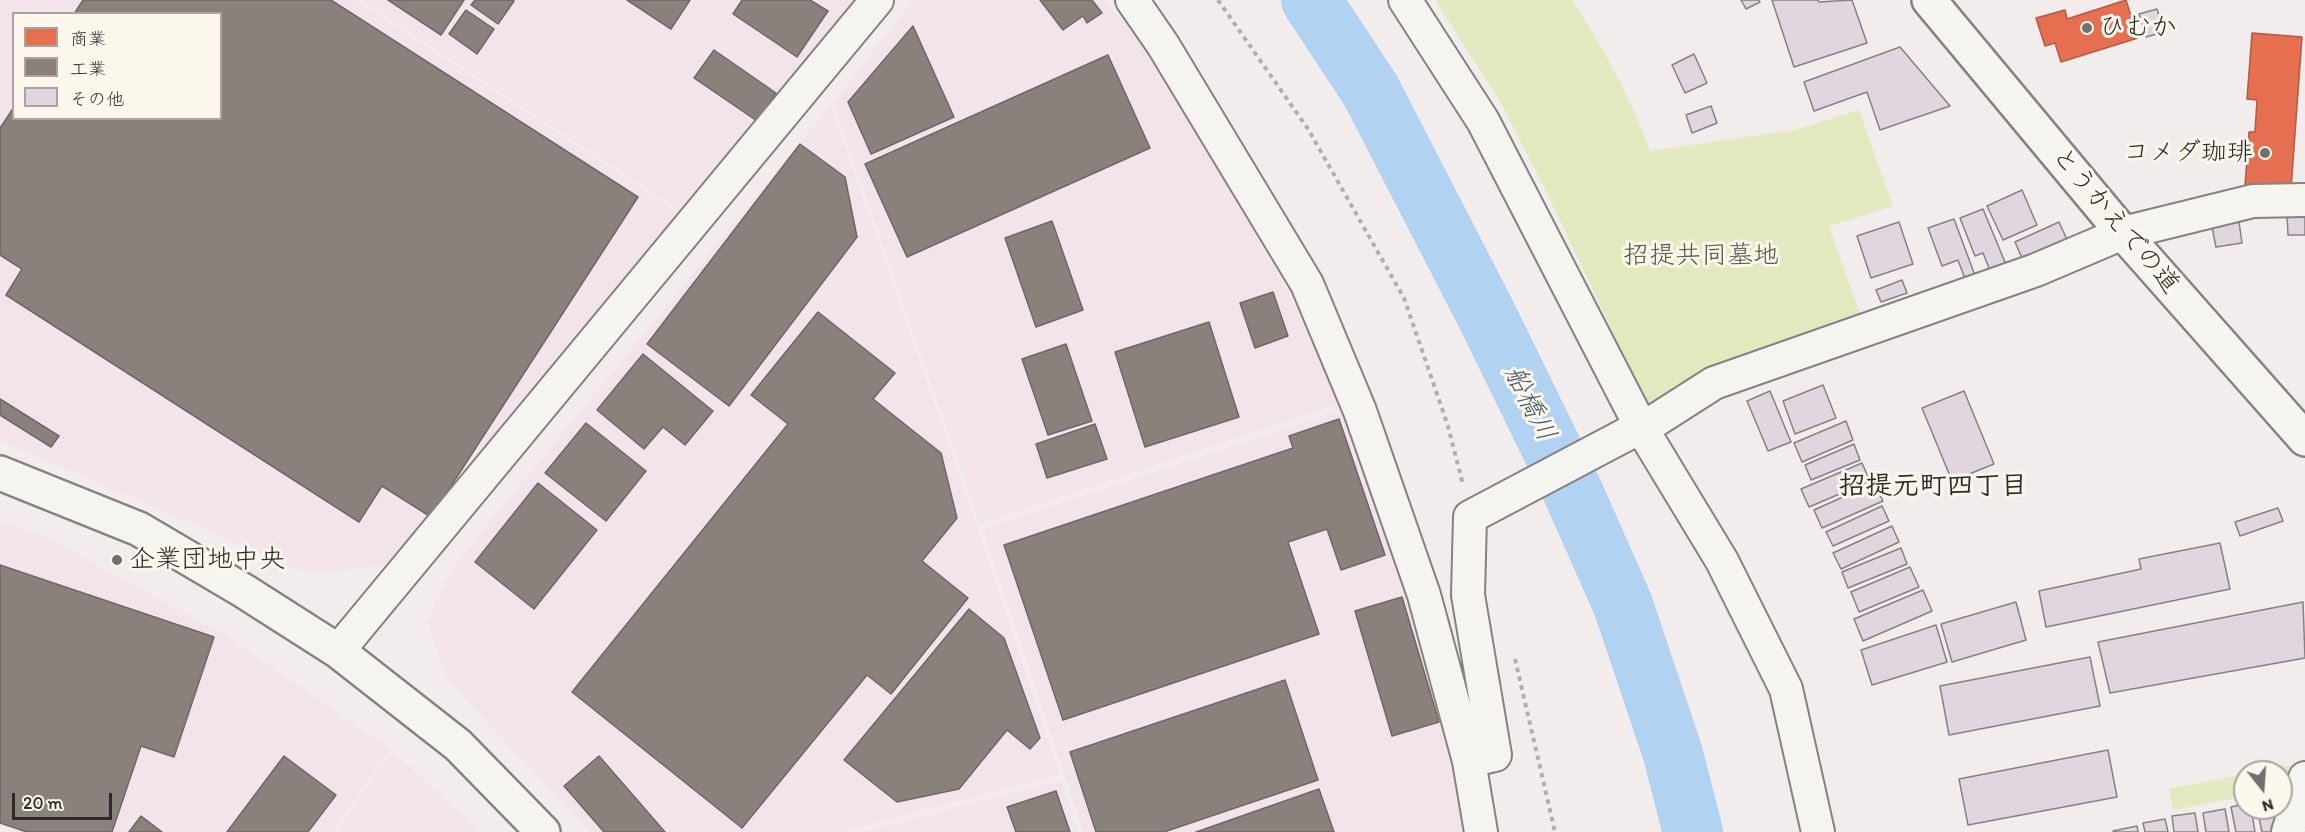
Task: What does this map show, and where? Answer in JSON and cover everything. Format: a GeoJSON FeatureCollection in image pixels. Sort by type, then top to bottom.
{"type":"FeatureCollection","features":[{"type":"Feature","properties":{"kind":"street"},"geometry":{"type":"LineString","coordinates":[[338,651],[877,0]]}},
{"type":"Feature","properties":{"kind":"street"},"geometry":{"type":"LineString","coordinates":[[1132,0],[1163,45],[1307,284],[1360,411],[1424,595],[1469,762],[1481,832]]}},
{"type":"Feature","properties":{"kind":"street"},"geometry":{"type":"LineString","coordinates":[[1405,0],[1483,121],[1635,431],[1722,561],[1786,689],[1818,832]]}},
{"type":"Feature","properties":{"kind":"street","name":"とうかえでの道"},"geometry":{"type":"LineString","coordinates":[[1929,0],[2123,233],[2305,439]]}},
{"type":"Feature","properties":{"kind":"street"},"geometry":{"type":"LineString","coordinates":[[1469,762],[1495,754],[1468,595],[1470,517],[1635,431],[1714,383],[2036,270],[2123,233],[2253,201],[2305,200]]}},
{"type":"Feature","properties":{"kind":"street"},"geometry":{"type":"LineString","coordinates":[[0,473],[139,529],[338,651],[458,745],[543,832]]}},
{"type":"Feature","properties":{"kind":"street"},"geometry":{"type":"LineString","coordinates":[[2288,832],[2305,778]]}},
{"type":"Feature","properties":{"kind":"path"},"geometry":{"type":"LineString","coordinates":[[1218,0],[1308,129],[1404,298],[1448,426],[1470,517]]}},
{"type":"Feature","properties":{"kind":"path"},"geometry":{"type":"LineString","coordinates":[[1512,648],[1552,810],[1555,832]]}},
{"type":"Feature","properties":{"kind":"shaded area"},"geometry":{"type":"Polygon","coordinates":[[[0,0],[357,0],[680,214],[397,564],[308,574],[0,441],[0,0]]]}},
{"type":"Feature","properties":{"kind":"shaded area"},"geometry":{"type":"Polygon","coordinates":[[[361,0],[854,0],[681,212],[361,0]]]}},
{"type":"Feature","properties":{"kind":"shaded area"},"geometry":{"type":"Polygon","coordinates":[[[913,0],[1105,0],[1153,59],[1284,284],[1341,403],[980,525],[833,103],[913,0]]]}},
{"type":"Feature","properties":{"kind":"shaded area"},"geometry":{"type":"Polygon","coordinates":[[[831,105],[977,526],[1060,775],[841,832],[590,832],[449,682],[427,621],[453,567],[831,105]]]}},
{"type":"Feature","properties":{"kind":"shaded area"},"geometry":{"type":"Polygon","coordinates":[[[1344,409],[1415,601],[1470,817],[1459,832],[1083,832],[983,529],[1344,409]]]}},
{"type":"Feature","properties":{"kind":"shaded area"},"geometry":{"type":"Polygon","coordinates":[[[0,521],[45,536],[227,636],[390,749],[333,832],[17,832],[0,826],[0,521]]]}},
{"type":"Feature","properties":{"kind":"shaded area"},"geometry":{"type":"Polygon","coordinates":[[[392,751],[481,832],[336,832],[392,751]]]}},
{"type":"Feature","properties":{"kind":"shaded area"},"geometry":{"type":"Polygon","coordinates":[[[1061,780],[1078,832],[860,832],[1061,780]]]}},
{"type":"Feature","properties":{"kind":"green space","name":"招提共同墓地"},"geometry":{"type":"Polygon","coordinates":[[[1435,0],[1572,0],[1616,73],[1650,151],[1795,130],[1859,110],[1893,206],[1829,226],[1862,319],[1649,409],[1550,199],[1501,103],[1435,0]]]}},
{"type":"Feature","properties":{"kind":"green space"},"geometry":{"type":"Polygon","coordinates":[[[2233,776],[2233,798],[2173,810],[2169,789],[2233,776]]]}},
{"type":"Feature","properties":{"kind":"building: 商業","name":"ひむか"},"geometry":{"type":"Polygon","coordinates":[[[2126,0],[2138,38],[2061,62],[2055,43],[2045,46],[2036,18],[2065,10],[2067,19],[2126,0]]]}},
{"type":"Feature","properties":{"kind":"building: 商業"},"geometry":{"type":"Polygon","coordinates":[[[2252,33],[2302,37],[2291,189],[2245,186],[2249,132],[2255,132],[2257,100],[2247,99],[2252,33]]]}},
{"type":"Feature","properties":{"kind":"building: 工業"},"geometry":{"type":"Polygon","coordinates":[[[83,0],[331,0],[638,197],[431,517],[382,486],[359,522],[6,295],[22,269],[0,255],[0,128],[12,110],[12,120],[222,120],[222,12],[75,12],[83,0]]]}},
{"type":"Feature","properties":{"kind":"building: 工業"},"geometry":{"type":"Polygon","coordinates":[[[388,0],[464,0],[441,35],[388,0]]]}},
{"type":"Feature","properties":{"kind":"building: 工業"},"geometry":{"type":"Polygon","coordinates":[[[475,0],[514,1],[498,24],[471,5],[475,0]]]}},
{"type":"Feature","properties":{"kind":"building: 工業"},"geometry":{"type":"Polygon","coordinates":[[[627,0],[690,0],[671,29],[627,0]]]}},
{"type":"Feature","properties":{"kind":"building: 工業"},"geometry":{"type":"Polygon","coordinates":[[[742,0],[810,0],[828,11],[797,57],[733,14],[742,0]]]}},
{"type":"Feature","properties":{"kind":"building: 工業"},"geometry":{"type":"Polygon","coordinates":[[[1040,0],[1092,0],[1102,13],[1087,23],[1083,16],[1063,30],[1040,0]]]}},
{"type":"Feature","properties":{"kind":"building: 工業"},"geometry":{"type":"Polygon","coordinates":[[[466,10],[494,29],[477,54],[449,34],[466,10]]]}},
{"type":"Feature","properties":{"kind":"building: 工業"},"geometry":{"type":"Polygon","coordinates":[[[913,26],[954,117],[871,154],[848,102],[913,26]]]}},
{"type":"Feature","properties":{"kind":"building: 工業"},"geometry":{"type":"Polygon","coordinates":[[[714,50],[776,93],[757,121],[694,78],[714,50]]]}},
{"type":"Feature","properties":{"kind":"building: 工業"},"geometry":{"type":"Polygon","coordinates":[[[1108,55],[1150,148],[907,257],[865,164],[1108,55]]]}},
{"type":"Feature","properties":{"kind":"building: 工業"},"geometry":{"type":"Polygon","coordinates":[[[800,144],[845,177],[857,237],[729,406],[647,344],[800,144]]]}},
{"type":"Feature","properties":{"kind":"building: 工業"},"geometry":{"type":"Polygon","coordinates":[[[1052,221],[1083,310],[1036,327],[1005,238],[1052,221]]]}},
{"type":"Feature","properties":{"kind":"building: 工業"},"geometry":{"type":"Polygon","coordinates":[[[1273,292],[1288,336],[1255,348],[1240,303],[1273,292]]]}},
{"type":"Feature","properties":{"kind":"building: 工業"},"geometry":{"type":"Polygon","coordinates":[[[818,312],[895,373],[873,399],[941,453],[957,518],[922,561],[968,598],[891,694],[867,675],[742,828],[572,692],[788,424],[751,395],[818,312]]]}},
{"type":"Feature","properties":{"kind":"building: 工業"},"geometry":{"type":"Polygon","coordinates":[[[1209,322],[1239,417],[1145,447],[1115,352],[1209,322]]]}},
{"type":"Feature","properties":{"kind":"building: 工業"},"geometry":{"type":"Polygon","coordinates":[[[1066,344],[1092,421],[1048,435],[1022,359],[1066,344]]]}},
{"type":"Feature","properties":{"kind":"building: 工業"},"geometry":{"type":"Polygon","coordinates":[[[643,354],[713,411],[685,445],[663,427],[644,449],[597,410],[643,354]]]}},
{"type":"Feature","properties":{"kind":"building: 工業"},"geometry":{"type":"Polygon","coordinates":[[[0,399],[59,436],[51,447],[0,415],[0,399]]]}},
{"type":"Feature","properties":{"kind":"building: 工業"},"geometry":{"type":"Polygon","coordinates":[[[1339,419],[1385,555],[1341,570],[1327,529],[1288,542],[1319,634],[1063,720],[1004,545],[1293,448],[1289,436],[1339,419]]]}},
{"type":"Feature","properties":{"kind":"building: 工業"},"geometry":{"type":"Polygon","coordinates":[[[586,423],[646,471],[606,521],[545,473],[586,423]]]}},
{"type":"Feature","properties":{"kind":"building: 工業"},"geometry":{"type":"Polygon","coordinates":[[[1095,424],[1107,459],[1047,478],[1036,444],[1095,424]]]}},
{"type":"Feature","properties":{"kind":"building: 工業"},"geometry":{"type":"Polygon","coordinates":[[[538,483],[597,530],[534,609],[475,562],[538,483]]]}},
{"type":"Feature","properties":{"kind":"building: 工業"},"geometry":{"type":"Polygon","coordinates":[[[0,565],[214,637],[174,757],[141,746],[112,832],[27,832],[0,823],[0,565]]]}},
{"type":"Feature","properties":{"kind":"building: 工業"},"geometry":{"type":"Polygon","coordinates":[[[1402,597],[1439,722],[1392,736],[1355,611],[1402,597]]]}},
{"type":"Feature","properties":{"kind":"building: 工業"},"geometry":{"type":"Polygon","coordinates":[[[969,609],[1004,638],[1040,738],[1030,749],[1007,730],[959,789],[897,802],[844,760],[969,609]]]}},
{"type":"Feature","properties":{"kind":"building: 工業"},"geometry":{"type":"Polygon","coordinates":[[[1285,680],[1318,780],[1164,832],[1096,832],[1070,752],[1285,680]]]}},
{"type":"Feature","properties":{"kind":"building: 工業"},"geometry":{"type":"Polygon","coordinates":[[[284,756],[336,795],[308,832],[227,832],[284,756]]]}},
{"type":"Feature","properties":{"kind":"building: 工業"},"geometry":{"type":"Polygon","coordinates":[[[599,756],[665,832],[604,832],[564,786],[599,756]]]}},
{"type":"Feature","properties":{"kind":"building: 工業"},"geometry":{"type":"Polygon","coordinates":[[[1319,789],[1334,832],[1196,832],[1319,789]]]}},
{"type":"Feature","properties":{"kind":"building: 工業"},"geometry":{"type":"Polygon","coordinates":[[[1056,791],[1070,832],[1016,832],[1007,807],[1056,791]]]}},
{"type":"Feature","properties":{"kind":"building: 工業"},"geometry":{"type":"Polygon","coordinates":[[[141,816],[162,832],[129,832],[141,816]]]}},
{"type":"Feature","properties":{"kind":"building: その他"},"geometry":{"type":"Polygon","coordinates":[[[1741,0],[1759,0],[1760,2],[1746,9],[1741,0]]]}},
{"type":"Feature","properties":{"kind":"building: その他"},"geometry":{"type":"Polygon","coordinates":[[[1772,0],[1818,0],[1819,2],[1852,0],[1867,43],[1794,67],[1772,0]]]}},
{"type":"Feature","properties":{"kind":"building: その他"},"geometry":{"type":"Polygon","coordinates":[[[2157,9],[2164,32],[2146,37],[2139,14],[2157,9]]]}},
{"type":"Feature","properties":{"kind":"building: その他"},"geometry":{"type":"Polygon","coordinates":[[[1900,47],[1950,106],[1880,130],[1867,92],[1814,111],[1804,82],[1900,47]]]}},
{"type":"Feature","properties":{"kind":"building: その他"},"geometry":{"type":"Polygon","coordinates":[[[1694,54],[1707,83],[1685,93],[1672,65],[1694,54]]]}},
{"type":"Feature","properties":{"kind":"building: その他"},"geometry":{"type":"Polygon","coordinates":[[[1711,106],[1717,123],[1692,133],[1686,115],[1711,106]]]}},
{"type":"Feature","properties":{"kind":"building: その他"},"geometry":{"type":"Polygon","coordinates":[[[2022,190],[2037,225],[2003,240],[1987,206],[2022,190]]]}},
{"type":"Feature","properties":{"kind":"building: その他"},"geometry":{"type":"Polygon","coordinates":[[[1983,209],[2007,267],[1991,273],[1983,253],[1975,256],[1960,218],[1983,209]]]}},
{"type":"Feature","properties":{"kind":"building: その他"},"geometry":{"type":"Polygon","coordinates":[[[2287,214],[2305,214],[2305,235],[2288,235],[2287,214]]]}},
{"type":"Feature","properties":{"kind":"building: その他"},"geometry":{"type":"Polygon","coordinates":[[[1954,219],[1977,281],[1967,284],[1958,260],[1942,266],[1928,228],[1954,219]]]}},
{"type":"Feature","properties":{"kind":"building: その他"},"geometry":{"type":"Polygon","coordinates":[[[1899,222],[1913,264],[1871,278],[1857,236],[1899,222]]]}},
{"type":"Feature","properties":{"kind":"building: その他"},"geometry":{"type":"Polygon","coordinates":[[[2059,222],[2070,246],[2025,265],[2015,242],[2059,222]]]}},
{"type":"Feature","properties":{"kind":"building: その他"},"geometry":{"type":"Polygon","coordinates":[[[2239,222],[2242,243],[2216,247],[2212,227],[2239,222]]]}},
{"type":"Feature","properties":{"kind":"building: その他"},"geometry":{"type":"Polygon","coordinates":[[[1902,280],[1907,293],[1881,302],[1876,290],[1902,280]]]}},
{"type":"Feature","properties":{"kind":"building: その他"},"geometry":{"type":"Polygon","coordinates":[[[1823,385],[1836,418],[1795,434],[1783,401],[1823,385]]]}},
{"type":"Feature","properties":{"kind":"building: その他"},"geometry":{"type":"Polygon","coordinates":[[[1770,391],[1791,442],[1768,451],[1747,401],[1770,391]]]}},
{"type":"Feature","properties":{"kind":"building: その他"},"geometry":{"type":"Polygon","coordinates":[[[1964,391],[1994,464],[1952,481],[1922,408],[1964,391]]]}},
{"type":"Feature","properties":{"kind":"building: その他"},"geometry":{"type":"Polygon","coordinates":[[[1846,421],[1853,440],[1802,462],[1794,443],[1846,421]]]}},
{"type":"Feature","properties":{"kind":"building: その他"},"geometry":{"type":"Polygon","coordinates":[[[1854,444],[1860,460],[1811,480],[1805,465],[1854,444]]]}},
{"type":"Feature","properties":{"kind":"building: その他"},"geometry":{"type":"Polygon","coordinates":[[[1862,463],[1870,481],[1809,507],[1801,489],[1862,463]]]}},
{"type":"Feature","properties":{"kind":"building: その他"},"geometry":{"type":"Polygon","coordinates":[[[1874,483],[1883,501],[1822,528],[1814,510],[1874,483]]]}},
{"type":"Feature","properties":{"kind":"building: その他"},"geometry":{"type":"Polygon","coordinates":[[[1882,506],[1889,521],[1833,546],[1826,532],[1882,506]]]}},
{"type":"Feature","properties":{"kind":"building: その他"},"geometry":{"type":"Polygon","coordinates":[[[2278,508],[2283,521],[2240,536],[2235,522],[2278,508]]]}},
{"type":"Feature","properties":{"kind":"building: その他"},"geometry":{"type":"Polygon","coordinates":[[[1892,526],[1899,542],[1841,569],[1833,553],[1892,526]]]}},
{"type":"Feature","properties":{"kind":"building: その他"},"geometry":{"type":"Polygon","coordinates":[[[2220,543],[2230,589],[2046,627],[2039,591],[2141,569],[2139,559],[2220,543]]]}},
{"type":"Feature","properties":{"kind":"building: その他"},"geometry":{"type":"Polygon","coordinates":[[[1901,548],[1907,564],[1848,588],[1842,572],[1901,548]]]}},
{"type":"Feature","properties":{"kind":"building: その他"},"geometry":{"type":"Polygon","coordinates":[[[1910,567],[1919,587],[1859,612],[1851,592],[1910,567]]]}},
{"type":"Feature","properties":{"kind":"building: その他"},"geometry":{"type":"Polygon","coordinates":[[[1923,590],[1932,611],[1863,641],[1854,619],[1923,590]]]}},
{"type":"Feature","properties":{"kind":"building: その他"},"geometry":{"type":"Polygon","coordinates":[[[2016,602],[2026,640],[1952,662],[1941,624],[2016,602]]]}},
{"type":"Feature","properties":{"kind":"building: その他"},"geometry":{"type":"Polygon","coordinates":[[[2303,602],[2305,658],[2110,693],[2098,642],[2303,602]]]}},
{"type":"Feature","properties":{"kind":"building: その他"},"geometry":{"type":"Polygon","coordinates":[[[1936,625],[1947,662],[1872,685],[1861,650],[1936,625]]]}},
{"type":"Feature","properties":{"kind":"building: その他"},"geometry":{"type":"Polygon","coordinates":[[[2090,657],[2100,706],[1949,735],[1940,686],[2090,657]]]}},
{"type":"Feature","properties":{"kind":"building: その他"},"geometry":{"type":"Polygon","coordinates":[[[2108,750],[2117,797],[1968,825],[1959,779],[2108,750]]]}},
{"type":"Feature","properties":{"kind":"building: その他"},"geometry":{"type":"Polygon","coordinates":[[[2225,809],[2229,832],[2206,832],[2203,813],[2225,809]]]}},
{"type":"Feature","properties":{"kind":"building: その他"},"geometry":{"type":"Polygon","coordinates":[[[2195,813],[2198,832],[2174,832],[2172,816],[2195,813]]]}},
{"type":"Feature","properties":{"kind":"building: その他"},"geometry":{"type":"Polygon","coordinates":[[[2165,819],[2168,832],[2145,832],[2143,823],[2165,819]]]}},
{"type":"Feature","properties":{"kind":"building: その他"},"geometry":{"type":"Polygon","coordinates":[[[2234,820],[2253,820],[2255,832],[2236,832],[2234,820]]]}},
{"type":"Feature","properties":{"kind":"building: その他"},"geometry":{"type":"Polygon","coordinates":[[[2260,820],[2274,820],[2276,832],[2262,832],[2260,820]]]}},
{"type":"Feature","properties":{"kind":"building: その他"},"geometry":{"type":"Polygon","coordinates":[[[2137,826],[2138,832],[2113,831],[2137,826]]]}},
{"type":"Feature","properties":{"kind":"waterway","name":"船橋川"},"geometry":{"type":"LineString","coordinates":[[1311,0],[1371,91],[1488,318],[1573,492],[1623,605],[1673,754],[1693,832]]}},
{"type":"Feature","properties":{"kind":"place","name":"ひむか"},"geometry":{"type":"Point","coordinates":[2087,28]}},
{"type":"Feature","properties":{"kind":"place","name":"コメダ珈琲"},"geometry":{"type":"Point","coordinates":[2265,153]}},
{"type":"Feature","properties":{"kind":"place","name":"企業団地中央"},"geometry":{"type":"Point","coordinates":[117,560]}},
{"type":"Feature","properties":{"kind":"district","name":"招提元町四丁目"},"geometry":{"type":"Point","coordinates":[1933,487]}}]}
